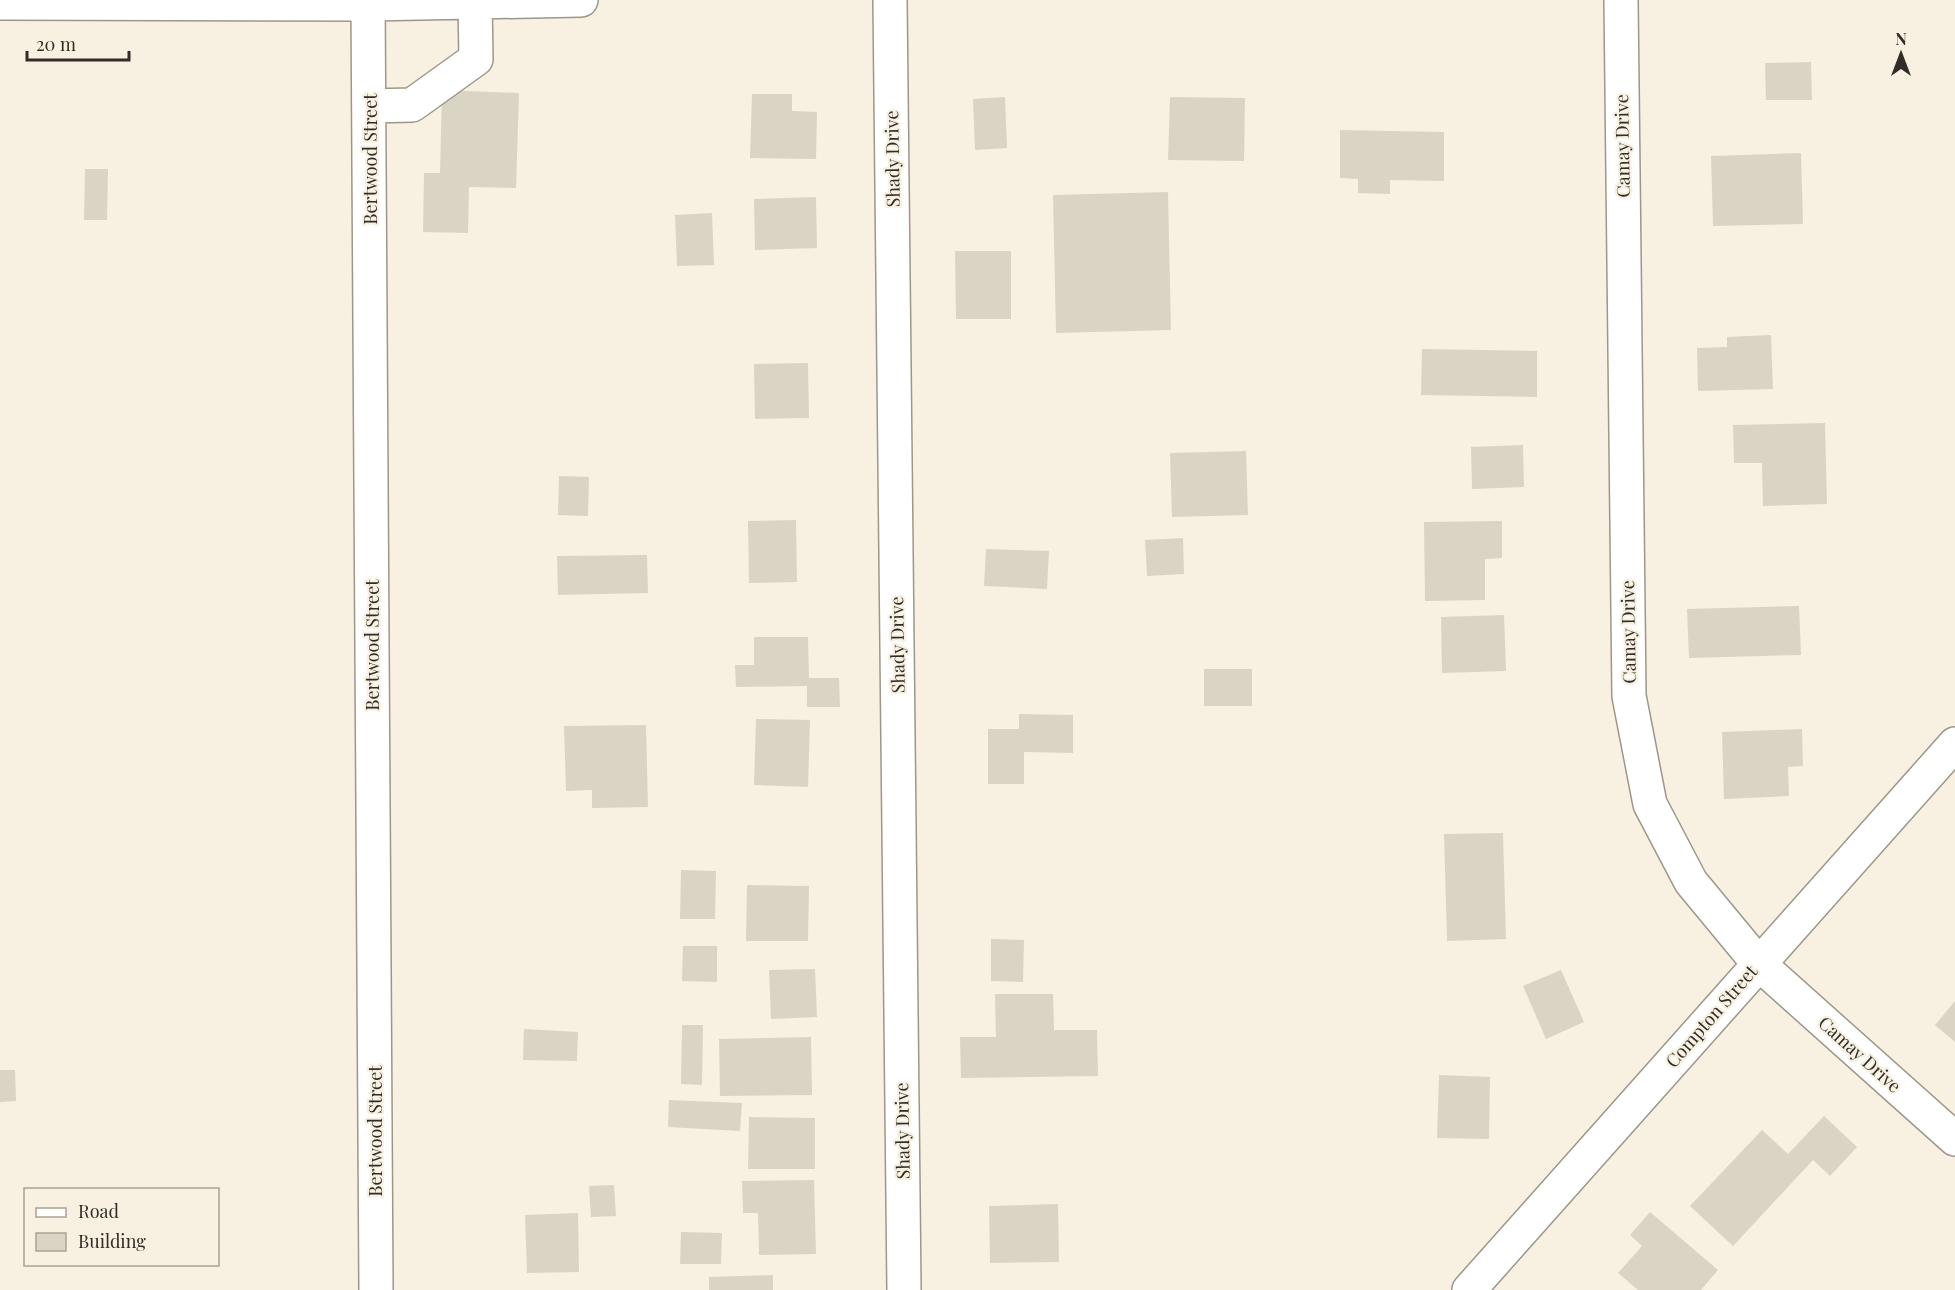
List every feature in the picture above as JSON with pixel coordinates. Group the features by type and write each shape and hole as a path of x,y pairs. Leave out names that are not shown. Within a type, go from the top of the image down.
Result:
{"street":[{"path":"0,3 581,0"},
{"name":"Shady Drive","path":"890,0 904,1290"},
{"name":"Camay Drive","path":"1621,0 1629,696 1650,804 1691,882 1758,963 1955,1139"},
{"name":"Bertwood Street","path":"368,2 376,1290"},
{"path":"369,106 412,105 476,59 475,2"},
{"name":"Compton Street","path":"1469,1290 1955,744"}],"building":[{"path":"1811,62 1812,100 1766,100 1765,63"},
{"path":"442,90 519,93 516,188 469,187 468,233 423,232 424,173 440,173"},
{"path":"752,94 792,94 792,111 817,112 816,159 750,158"},
{"path":"1005,97 1007,148 975,150 973,99"},
{"path":"1170,97 1245,98 1244,161 1168,160"},
{"path":"1340,130 1444,132 1444,181 1390,180 1390,194 1358,193 1358,179 1340,178"},
{"path":"1801,153 1803,224 1713,226 1711,156"},
{"path":"85,169 108,169 107,220 84,220"},
{"path":"1168,192 1171,330 1056,333 1053,195"},
{"path":"816,197 817,248 755,250 754,199"},
{"path":"712,213 714,265 677,266 675,215"},
{"path":"955,251 1011,251 1011,319 956,319"},
{"path":"1771,335 1773,389 1698,391 1697,348 1727,347 1727,337"},
{"path":"1422,349 1537,351 1537,397 1421,395"},
{"path":"808,363 809,418 755,419 754,364"},
{"path":"1825,423 1827,504 1763,506 1762,463 1734,463 1733,425"},
{"path":"1523,445 1524,487 1472,489 1471,447"},
{"path":"1246,451 1248,515 1172,517 1170,453"},
{"path":"559,476 589,477 588,516 558,515"},
{"path":"796,520 797,582 749,583 748,521"},
{"path":"1502,521 1502,558 1485,559 1485,600 1425,601 1424,522"},
{"path":"1183,538 1184,574 1147,576 1145,540"},
{"path":"986,549 1049,551 1047,589 984,586"},
{"path":"647,555 648,593 558,595 557,556"},
{"path":"1799,606 1801,655 1689,658 1687,609"},
{"path":"1504,615 1506,671 1442,673 1441,617"},
{"path":"754,637 808,637 809,678 839,678 840,707 807,707 807,686 736,687 735,665 754,665"},
{"path":"1204,669 1252,669 1252,706 1204,706"},
{"path":"1019,714 1073,715 1073,753 1024,752 1024,784 988,784 988,729 1019,729"},
{"path":"756,719 810,720 808,787 754,785"},
{"path":"646,725 648,807 592,808 592,790 566,791 564,726"},
{"path":"1802,729 1803,766 1788,767 1789,796 1724,799 1722,732"},
{"path":"1503,833 1506,939 1447,941 1444,834"},
{"path":"681,870 716,871 715,919 680,919"},
{"path":"747,885 809,886 808,941 746,941"},
{"path":"991,939 1024,940 1023,982 991,981"},
{"path":"683,946 717,946 717,982 682,981"},
{"path":"815,969 817,1017 771,1019 769,970"},
{"path":"1561,970 1584,1022 1546,1039 1523,986"},
{"path":"995,994 1053,994 1054,1030 1097,1030 1098,1076 961,1078 960,1037 996,1037"},
{"path":"1955,1001 1955,1042 1935,1025"},
{"path":"682,1025 703,1025 702,1085 681,1084"},
{"path":"524,1029 578,1032 577,1061 523,1060"},
{"path":"811,1037 812,1095 720,1096 719,1039"},
{"path":"0,1070 15,1070 16,1101 0,1102"},
{"path":"1439,1075 1490,1077 1489,1139 1437,1138"},
{"path":"669,1100 742,1103 740,1131 668,1127"},
{"path":"1824,1116 1857,1147 1830,1176 1813,1160 1733,1246 1690,1206 1762,1130 1788,1154"},
{"path":"749,1117 815,1118 815,1169 748,1169"},
{"path":"814,1180 816,1254 759,1255 758,1213 743,1213 742,1181"},
{"path":"614,1185 616,1216 591,1217 589,1186"},
{"path":"1058,1204 1059,1262 990,1263 989,1206"},
{"path":"1650,1212 1718,1270 1701,1290 1638,1290 1618,1273 1642,1246 1630,1235"},
{"path":"578,1213 579,1272 527,1273 525,1215"},
{"path":"681,1232 722,1233 721,1264 680,1264"},
{"path":"773,1275 773,1290 709,1290 709,1277"}]}
